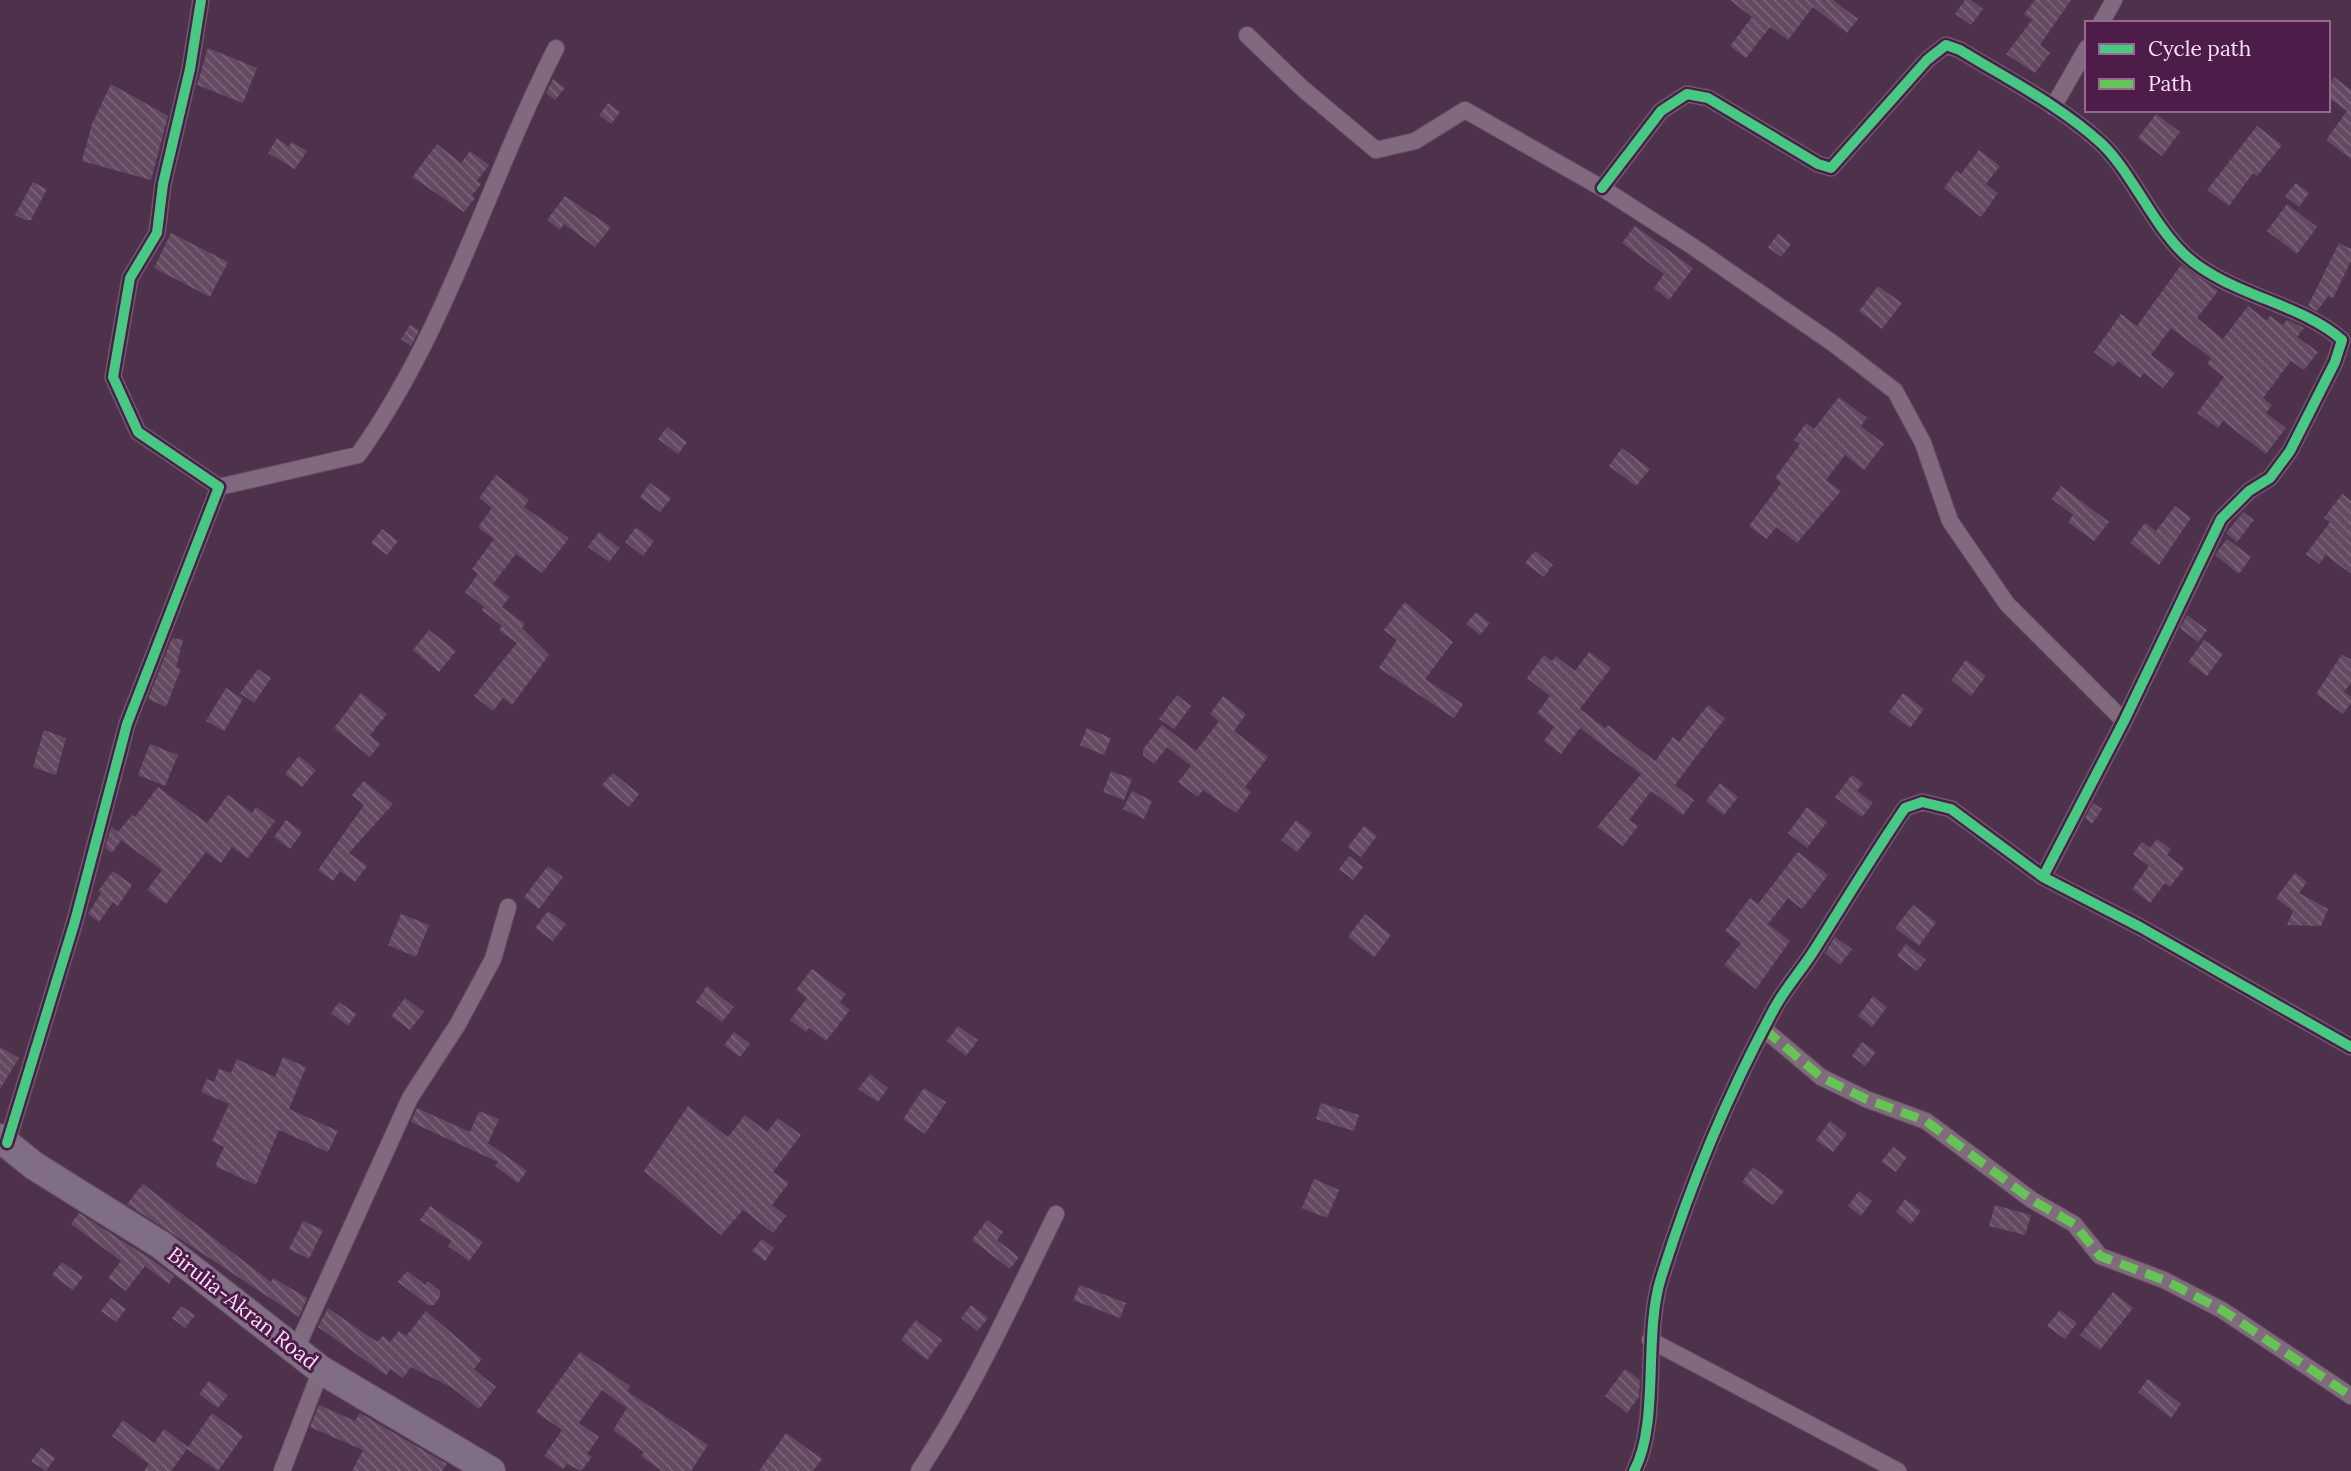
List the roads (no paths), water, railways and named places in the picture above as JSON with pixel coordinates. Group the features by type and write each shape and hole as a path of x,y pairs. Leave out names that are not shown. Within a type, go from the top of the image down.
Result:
{"highway":[{"name":"Birulia-Akran Road","path":"3,1140 33,1165 161,1245 321,1370 491,1471"}],"street":[{"path":"201,0 190,69 163,184 157,233 130,278 113,377 138,432 219,487 358,455 388,414 421,353 458,276 522,114 556,48"},
{"path":"2102,21 2114,0"},
{"path":"1247,35 1302,88 1376,150 1415,141 1465,110 1602,188 1780,306 1895,391 1923,443 1950,521 2007,604 2124,721"},
{"path":"1602,188 1661,111 1687,94 1708,98 1818,164 1831,168 1927,60 1946,45 1961,50 2053,107 2103,145 2185,255 2246,293 2330,328 2342,340 2335,362 2290,451 2270,478 2249,491 2221,519 2124,721 2043,877"},
{"path":"2053,107 2085,51"},
{"path":"3,1140 75,921 127,724 219,487"},
{"path":"1634,1471 1641,1458 1650,1384 1650,1340 1660,1282 1676,1229 1720,1118 1764,1028 1905,808 1922,802 1951,809 2043,877 2140,927 2351,1047"},
{"path":"296,1349 410,1098 457,1024 493,959 508,908"},
{"path":"1764,1028 1821,1077 1866,1099 1926,1121 2032,1200 2074,1224 2100,1256 2164,1280 2222,1310 2351,1395"},
{"path":"919,1471 946,1431 981,1367 1056,1214"},
{"path":"1650,1340 1898,1471"},
{"path":"282,1471 321,1370"}]}
